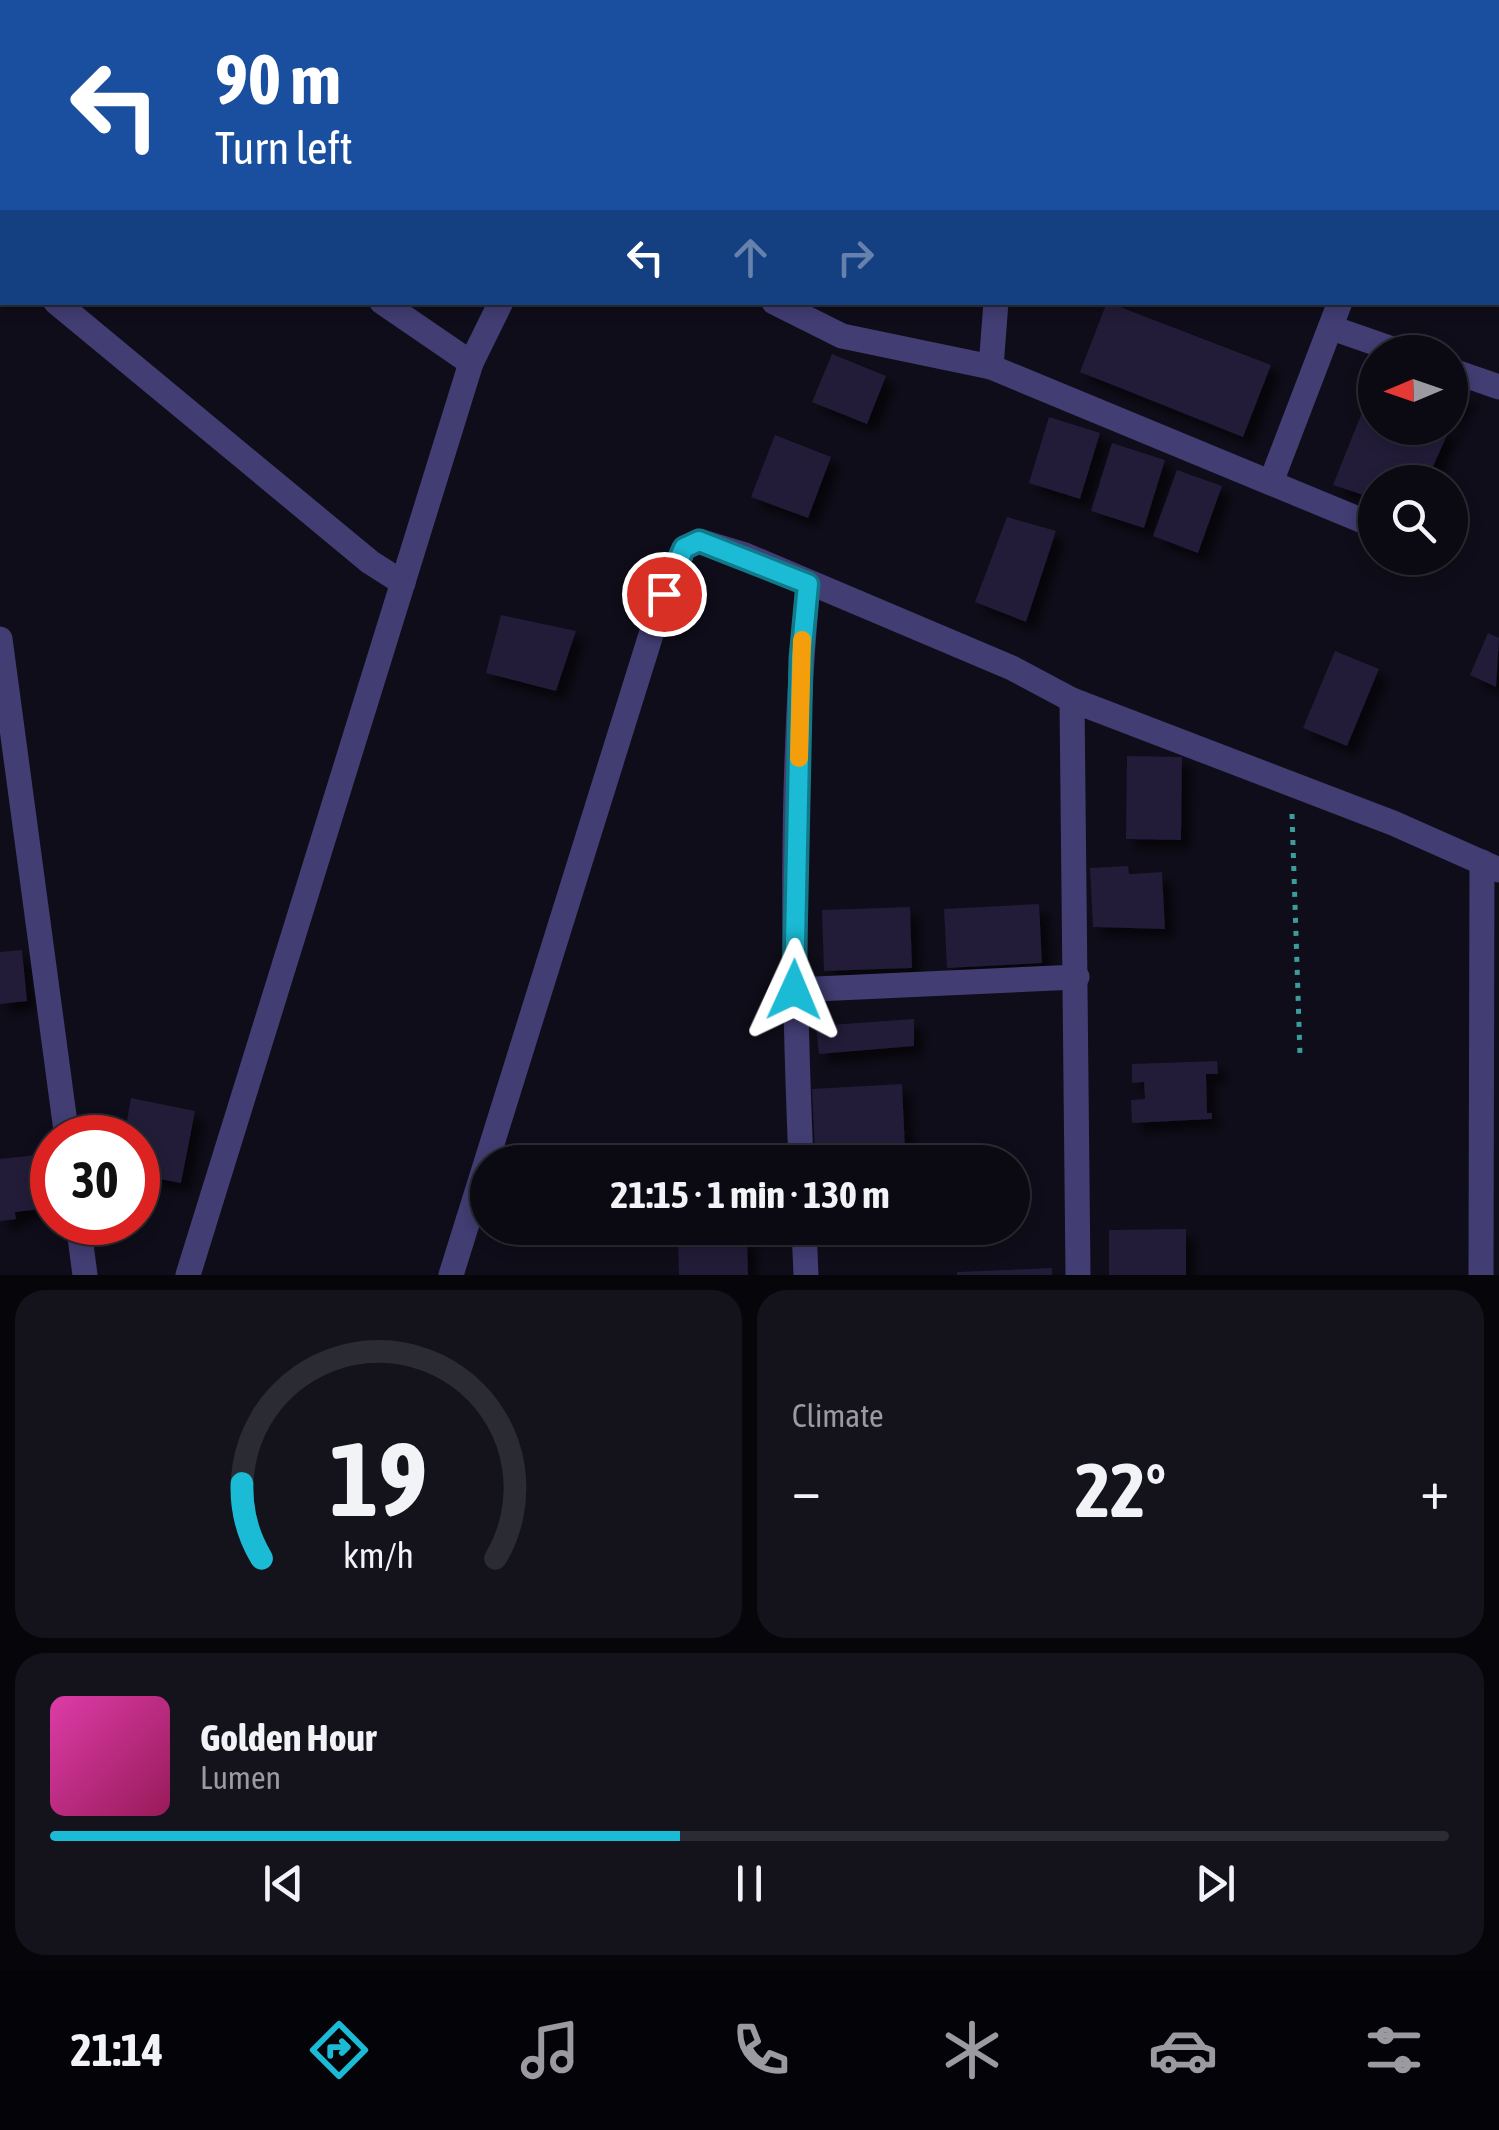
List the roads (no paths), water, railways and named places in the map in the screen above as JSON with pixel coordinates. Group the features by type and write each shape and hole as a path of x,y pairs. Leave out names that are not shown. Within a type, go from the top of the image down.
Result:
{"street":[{"path":"60,305 370,562 403,583"},
{"path":"386,305 471,363"},
{"path":"188,1275 471,363 500,305"},
{"path":"780,305 842,336 991,368 1358,519"},
{"path":"991,368 996,305"},
{"path":"1271,482 1336,310 1375,335"},
{"path":"1468,376 1499,387"},
{"path":"451,1275 582,846 664,594 684,548 699,541 1012,668 1072,700 1490,866 1481,1275"},
{"path":"800,1145 794,990 801,658 808,584"},
{"path":"0,639 64,1115"},
{"path":"1072,700 1078,1275"},
{"path":"794,990 1077,976"},
{"path":"81,1245 86,1275"},
{"path":"805,1245 806,1275"}]}
